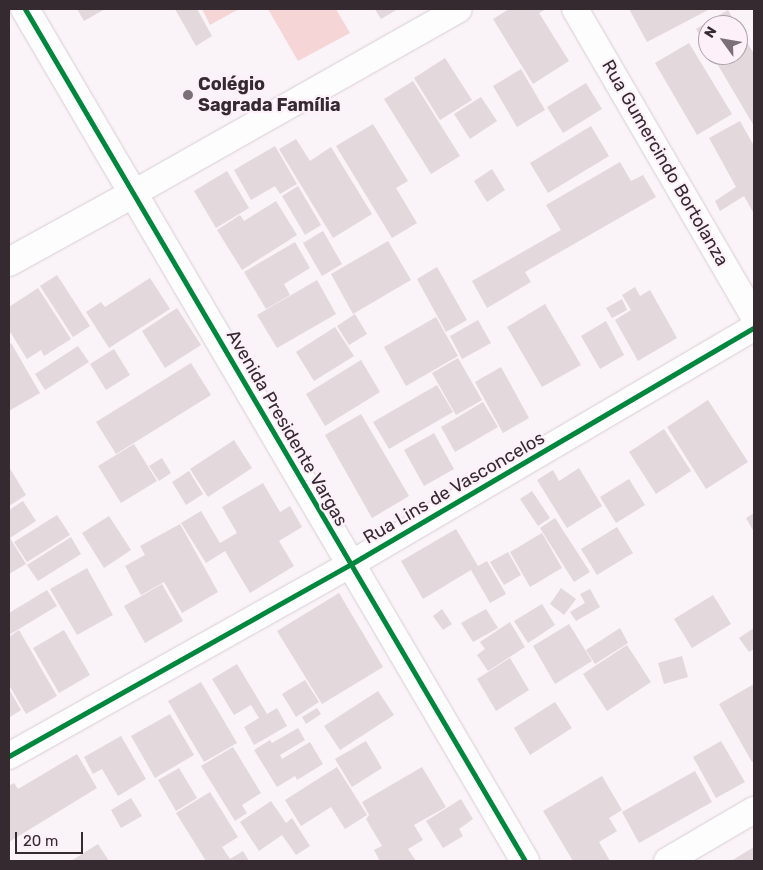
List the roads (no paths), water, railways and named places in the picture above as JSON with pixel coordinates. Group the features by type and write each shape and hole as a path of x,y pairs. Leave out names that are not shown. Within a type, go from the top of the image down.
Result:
{"street":[{"name":"Avenida Presidente Vargas","path":"25,9 525,861"},
{"path":"9,262 459,9"},
{"name":"Rua Gumercindo Bortolanza","path":"575,9 754,317"},
{"name":"Rua Lins de Vasconcelos","path":"9,756 351,564 754,328"},
{"path":"667,861 754,810"}],"place":[{"name":"Colégio Sagrada Família","path":"188,95"}]}
